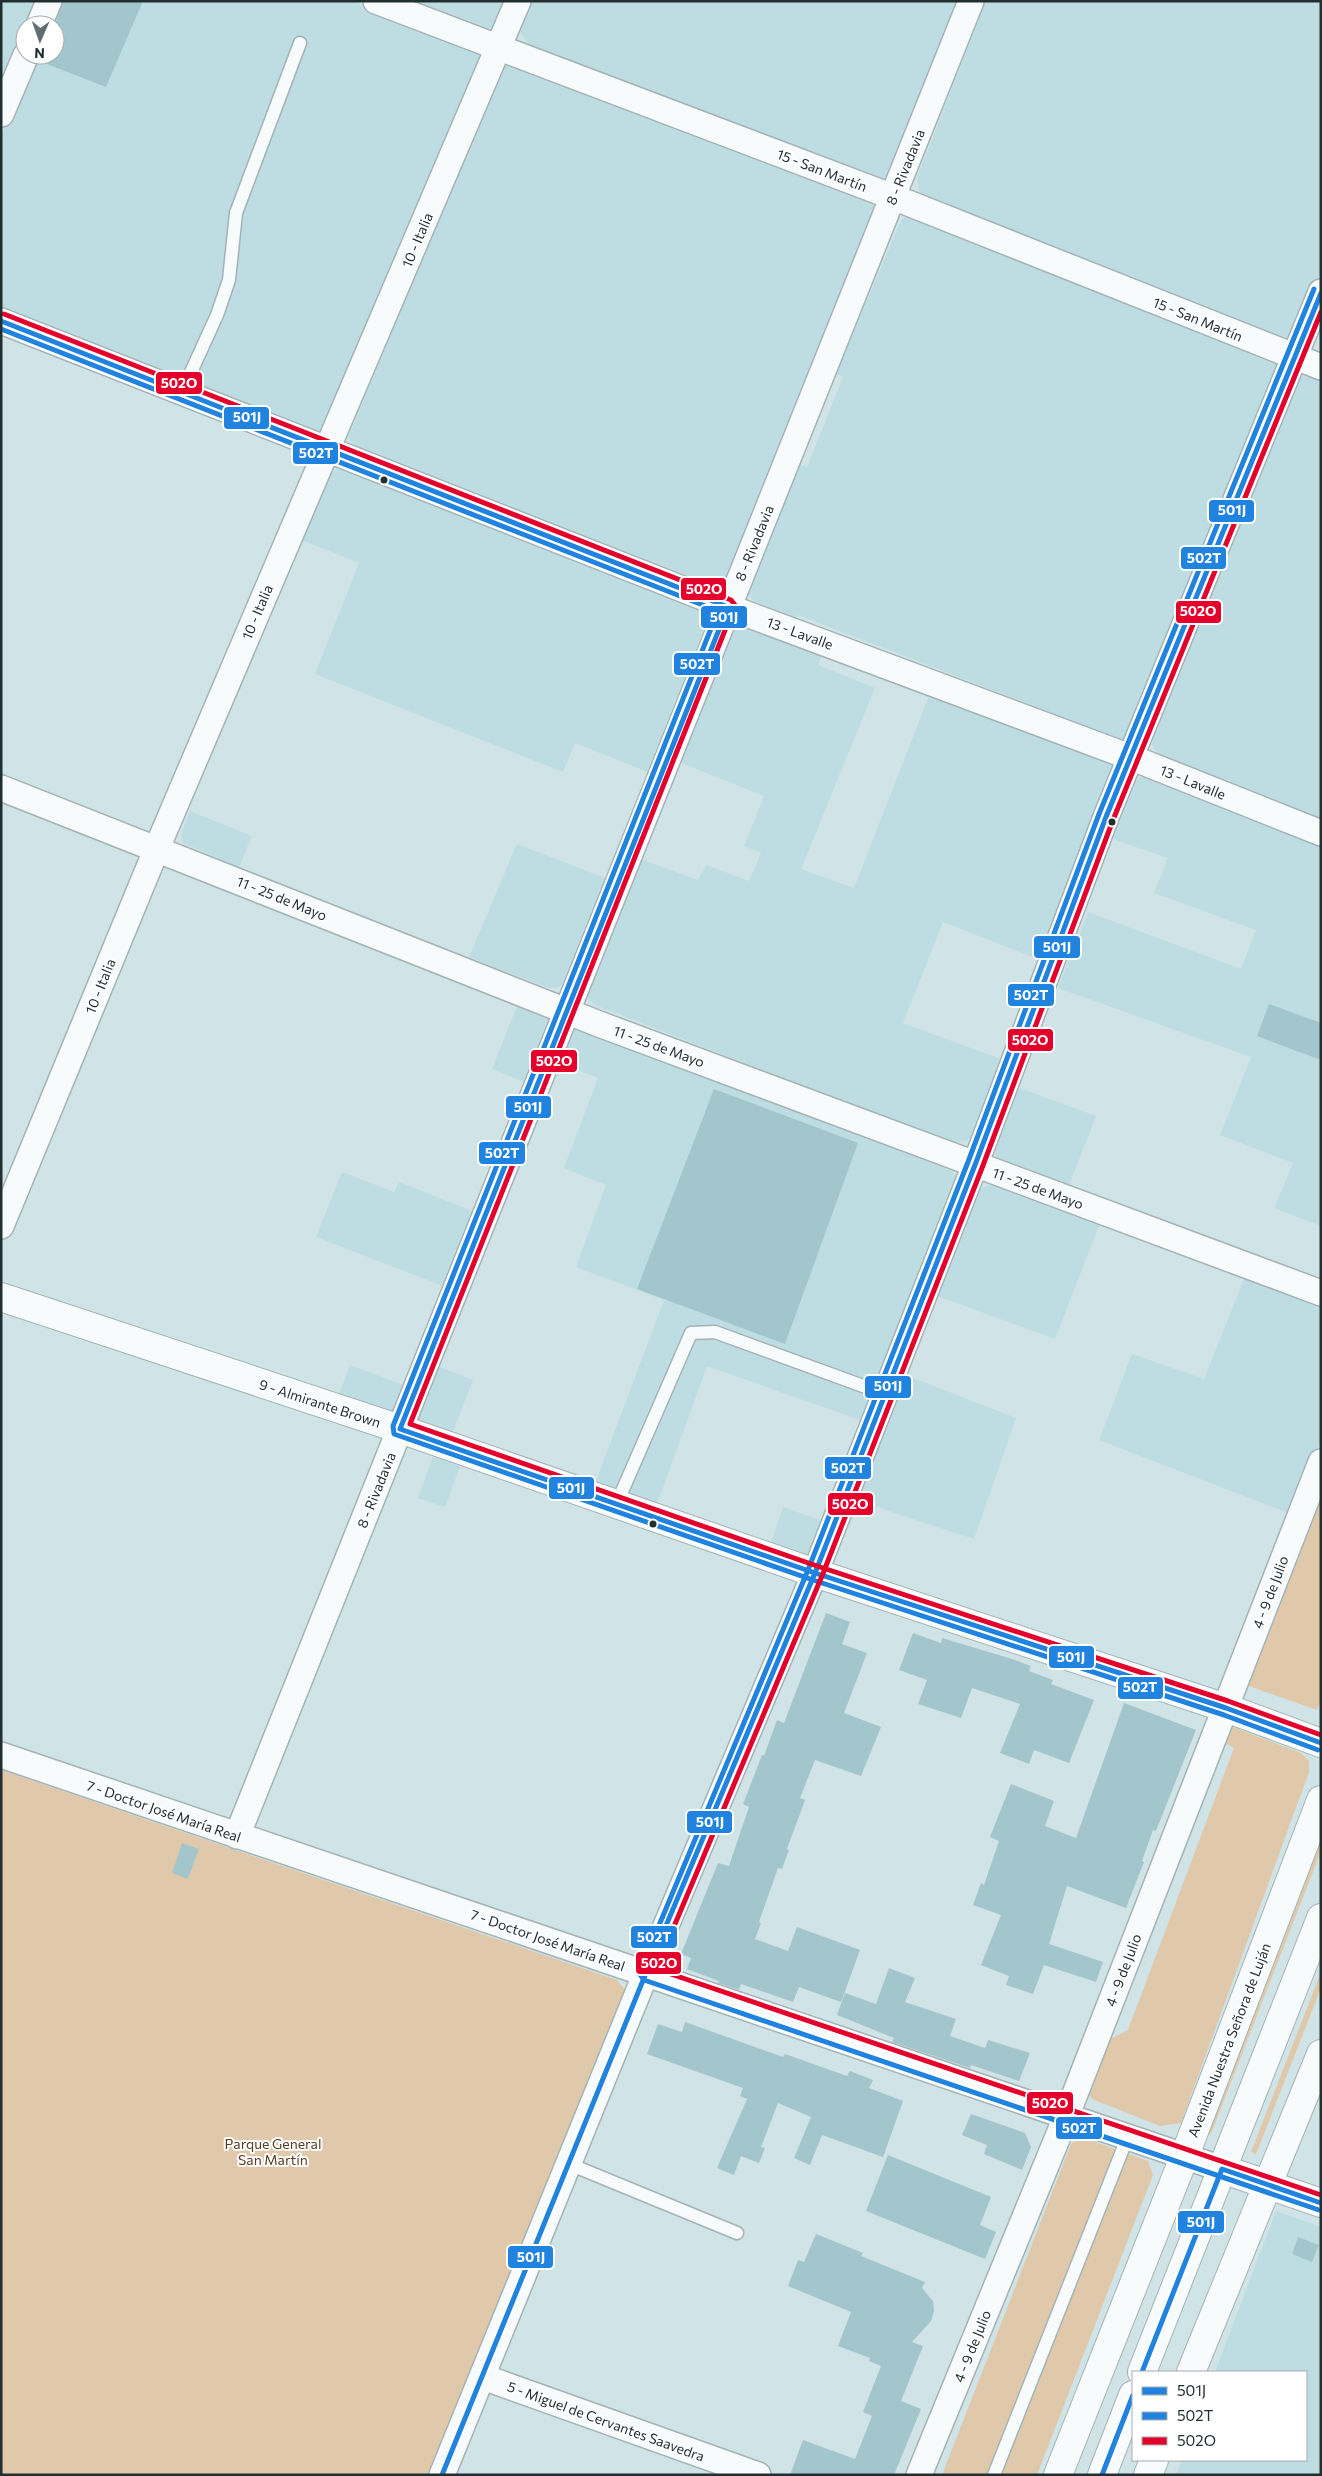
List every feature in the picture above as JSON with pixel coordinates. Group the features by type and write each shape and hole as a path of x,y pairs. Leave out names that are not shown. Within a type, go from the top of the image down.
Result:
{"street":[{"path":"43,15 49,1"},
{"name":"15 - San Martín","path":"376,1 892,197 1321,367"},
{"name":"10 - Italia","path":"1,1226 156,848 500,48 518,1"},
{"name":"8 - Rivadavia","path":"237,1836 970,1"},
{"path":"1,114 22,65"},
{"path":"442,2475 646,1973 815,1572 975,1165 1130,756 1321,292"},
{"name":"13 - Lavalle","path":"1,321 728,607 1130,756 1321,833"},
{"name":"11 - 25 de Mayo","path":"1,788 567,1011 1321,1293"},
{"name":"9 - Almirante Brown","path":"1,1297 400,1429 815,1572 1226,1708 1321,1742"},
{"name":"4 - 9 de Julio","path":"919,2475 1066,2117 1321,1462"},
{"name":"7 - Doctor José María Real","path":"1,1755 1066,2117 1185,2155 1321,2203"},
{"name":"Avenida Nuestra Señora de Luján","path":"1058,2475 1185,2155 1321,1800"},
{"path":"1142,2371 1321,1918"},
{"path":"1191,2371 1321,2054"},
{"name":"5 - Miguel de Cervantes Saavedra","path":"483,2377 758,2475"},
{"path":"1102,2475 1132,2399"},
{"path":"1148,2475 1154,2461"}],"lane":[{"path":"182,392 218,315 229,280 236,213 300,43"},
{"path":"617,1503 691,1333 715,1332 885,1394"},
{"path":"994,2475 1128,2136"},
{"path":"569,2164 737,2233"}],"shaded area":[{"path":"1,1 42,1 36,15 15,15 15,62 1,94"},
{"path":"58,1 352,1 478,49 482,53 483,57 328,425 322,430 315,432 1,312 1,137 32,65 65,65 65,15 52,15"},
{"path":"415,1 509,1 495,25 490,28"},
{"path":"528,1 968,1 889,181 882,180 530,46 521,34 520,26"},
{"path":"986,1 1321,1 1321,270 1297,330 1285,339 1278,339 923,196 919,192 917,178"},
{"path":"507,64 880,205 723,588 716,587 355,447 348,438 502,68"},
{"path":"910,214 1272,359 1277,363 1278,368 1127,739 1116,740 1037,710 1037,707 798,615 796,618 754,601 749,595 749,587 798,464 807,467 843,377 836,374 899,225 904,217"},
{"path":"1306,374 1321,375 1321,819 1160,757 1152,745 1153,737 1299,379"},
{"path":"338,467 345,467 707,609 713,617 653,774 575,743 563,772 315,674 359,563 302,540 328,475"},
{"path":"743,624 823,653 818,665 875,688 801,869 854,888 931,691 1108,761 1114,766 1043,961 943,922 903,1023 1003,1060 974,1134 968,1140 952,1143 595,1005 588,1000 586,993 640,859 698,880 706,865 749,881 761,853 744,846 764,796 679,762 732,630"},
{"path":"1149,776 1321,840 1321,1226 1274,1208 1293,1163 1220,1135 1251,1057 1058,988 1088,912 1241,969 1256,930 1154,893 1168,858 1113,839 1133,784 1139,778"},
{"path":"190,811 252,836 239,867 183,843 181,834"},
{"path":"517,844 610,880 569,979 557,988 549,988 469,957"},
{"path":"519,1001 549,1016 551,1022 527,1083 492,1069"},
{"path":"576,1026 589,1027 952,1171 957,1176 960,1182 863,1421 707,1366 656,1507 594,1486 664,1300 576,1267 606,1185 564,1168 598,1078 557,1062 569,1032"},
{"path":"1019,1088 1096,1116 1068,1188 1001,1164 996,1158 995,1151"},
{"path":"342,1172 394,1192 399,1182 472,1211 443,1286 316,1237"},
{"path":"995,1184 1100,1223 1055,1339 935,1295 975,1194 983,1187"},
{"path":"1244,1279 1321,1307 1321,1439 1291,1514 1099,1440 1132,1354 1204,1379"},
{"path":"350,1365 403,1385 392,1412 388,1416 337,1400"},
{"path":"435,1365 473,1380 451,1437 416,1420"},
{"path":"908,1376 1016,1418 974,1539 856,1500"},
{"path":"434,1454 461,1464 445,1507 418,1498"},
{"path":"783,1507 823,1521 809,1553 801,1556 769,1548"},
{"path":"1276,2211 1321,2227 1321,2475 1176,2475 1182,2461 1307,2461 1307,2371 1215,2371"}],"green space":[{"path":"1321,1490 1321,1700 1317,1710 1246,1685"},
{"path":"1233,1727 1301,1753 1309,1761 1309,1772 1181,2123 1160,2126 1092,2099 1086,2089 1103,2043 1128,2030 1234,1748 1220,1740 1225,1730"},
{"name":"Parque General San Martín","path":"1,1770 617,1980 626,1991 435,2475 1,2475"},
{"path":"1321,1835 1321,1851 1211,2134 1205,2132"},
{"path":"1321,1972 1321,1988 1256,2154 1251,2152"},
{"path":"1082,2137 1148,2161 1153,2175 1037,2475 942,2475 1071,2144"}],"building":[{"path":"63,1 143,1 106,87 49,65 65,65 65,15 58,15"},
{"path":"1269,1004 1321,1023 1321,1060 1257,1036"},
{"path":"714,1089 858,1143 785,1344 637,1289"},
{"path":"826,1613 850,1622 842,1644 867,1653 844,1713 881,1727 861,1776 815,1760 800,1798 805,1800 787,1849 789,1850 782,1869 778,1868 759,1922 761,1923 755,1939 788,1951 797,1927 860,1950 841,2002 799,1987 793,2002 741,1984 739,1990 718,1983 719,1981 687,1969 691,1958 681,1954 718,1863 729,1866 749,1807 743,1804 777,1720 784,1723"},
{"path":"913,1633 941,1643 942,1638 1031,1666 1029,1671 1053,1680 1051,1684 1094,1700 1069,1763 1034,1750 1029,1764 1000,1753 1020,1704 972,1688 961,1718 918,1704 927,1680 899,1670"},
{"path":"1124,1703 1196,1730 1156,1831 1153,1830 1142,1861 1144,1862 1126,1908 1067,1886 1049,1944 1103,1962 1096,1982 1044,1965 1033,1994 1006,1985 1009,1976 981,1965 1001,1915 973,1905 981,1883 984,1885 999,1841 990,1837 1011,1784 1054,1801 1045,1826 1076,1838"},
{"path":"182,1843 199,1849 188,1879 172,1873"},
{"path":"889,1968 915,1978 905,2002 956,2019 950,2036 985,2048 988,2040 1030,2053 1019,2081 971,2065 970,2068 892,2042 894,2038 837,2015 845,1993 876,2004"},
{"path":"685,2022 783,2057 785,2054 847,2076 850,2071 873,2080 869,2088 903,2101 883,2157 822,2135 810,2165 794,2158 811,2117 778,2103 761,2147 765,2148 759,2163 741,2156 734,2175 717,2168 747,2099 740,2096 743,2088 647,2054 658,2024 682,2032"},
{"path":"971,2114 1025,2133 1031,2147 1022,2170 984,2154 987,2145 962,2135"},
{"path":"888,2155 991,2197 980,2225 996,2232 985,2259 866,2211"},
{"path":"816,2234 863,2253 861,2256 925,2282 922,2288 933,2301 934,2311 931,2321 912,2342 923,2346 901,2401 921,2409 894,2475 790,2475 803,2440 855,2459 872,2416 863,2412 881,2366 869,2361 870,2358 838,2346 851,2312 788,2286 798,2260 804,2262"},
{"path":"1298,2237 1319,2245 1312,2262 1292,2254"}],"transit line":[{"name":"502T","path":"1314,289 1099,814 968,1162 808,1570 639,1973 644,1980 1319,2210"},
{"name":"501J","path":"442,2475 646,1973 815,1573 975,1165 1106,817 1321,293"},
{"name":"502O","path":"1321,312 1113,820 982,1168 822,1576 656,1969 1321,2195"},
{"name":"502O","path":"4,314 731,600 735,605 410,1424 817,1566 1228,1701 1321,1735"},
{"name":"501J","path":"1,321 728,607 400,1429 815,1573 1226,1708 1321,1743"},
{"name":"502T","path":"1,329 718,611 393,1426 394,1434 813,1580 1224,1715 1318,1750"},
{"name":"501J","path":"1142,2371 1222,2169 1321,2203"},
{"name":"501J","path":"1102,2475 1132,2398"}]}
